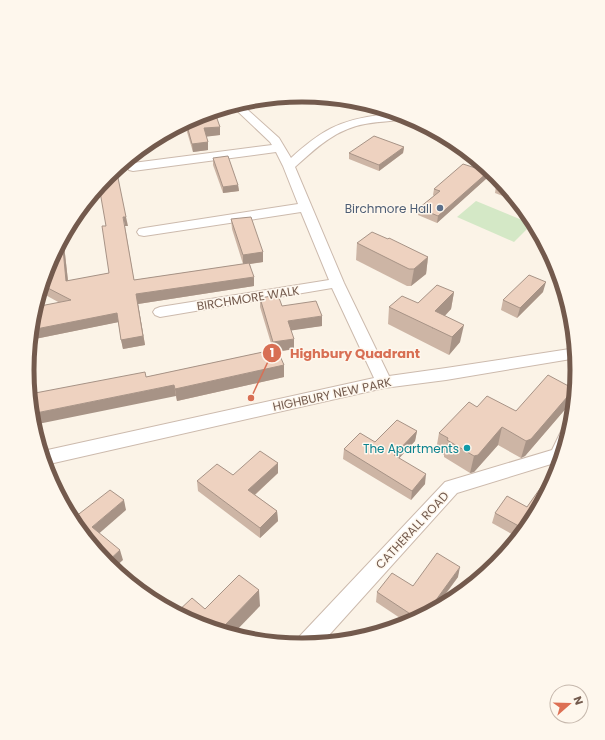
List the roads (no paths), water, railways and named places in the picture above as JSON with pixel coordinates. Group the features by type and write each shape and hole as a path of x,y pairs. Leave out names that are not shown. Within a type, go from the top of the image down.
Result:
{"street":[{"path":"241,109 275,140 289,166 337,283 384,382"},
{"path":"289,166 312,146 340,128 392,117"},
{"path":"133,168 279,148"},
{"path":"144,232 306,207"},
{"name":"BIRCHMORE WALK","path":"160,312 337,283"},
{"name":"HIGHBURY NEW PARK","path":"48,457 384,382 446,374 570,354"},
{"name":"CATHERALL ROAD","path":"312,638 451,488 557,456"}],"place":[{"name":"Birchmore Hall","path":"440,208"},
{"name":"Highbury Quadrant","path":"251,398"},
{"name":"The Apartments","path":"467,448"}]}
